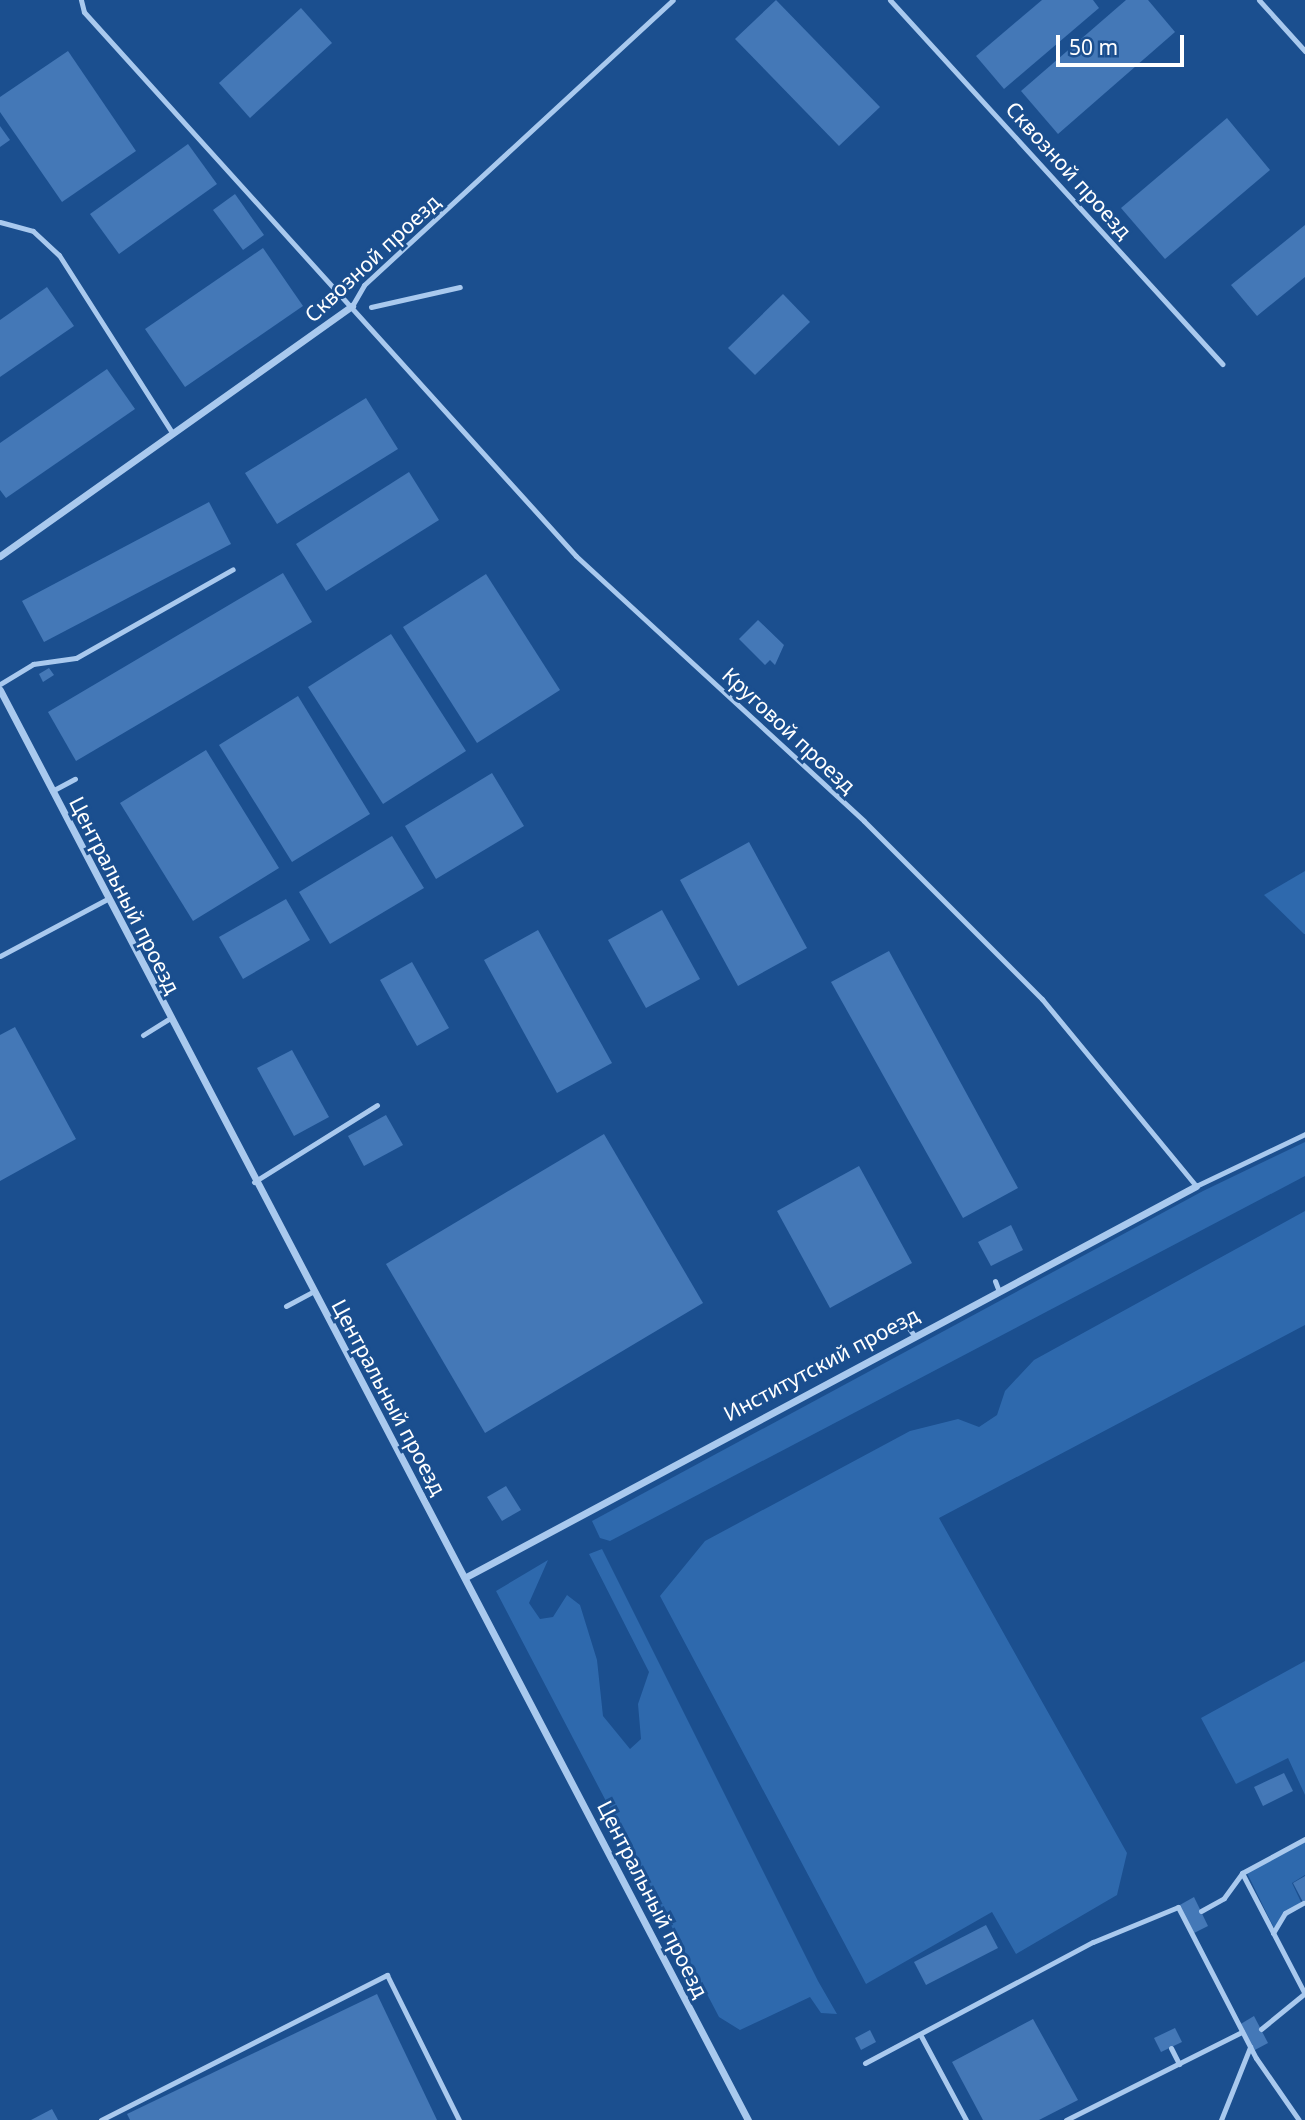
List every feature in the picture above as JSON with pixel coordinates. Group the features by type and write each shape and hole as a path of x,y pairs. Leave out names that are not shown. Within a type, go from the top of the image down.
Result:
{"street":[{"name":"Сквозной проезд","path":"0,556 352,306"},
{"name":"Центральный проезд","path":"0,690 254,1182 466,1577 748,2120"},
{"name":"Институтский проезд","path":"466,1577 911,1330 999,1289 1196,1186"}],"lane":[{"name":"Круговой проезд","path":"81,0 84,12 576,556 864,821 1042,999 1196,1186"},
{"name":"Сквозной проезд","path":"352,306 365,285 673,0"},
{"name":"Сквозной проезд","path":"890,0 1222,364"},
{"path":"1259,0 1305,51"},
{"path":"0,222 33,231 59,255 173,434"},
{"path":"371,307 460,287"},
{"path":"0,684 33,664 76,658 233,569"},
{"path":"52,791 75,779"},
{"path":"0,956 107,899"},
{"path":"143,1035 169,1019"},
{"path":"254,1182 377,1105"},
{"path":"1196,1186 1305,1134"},
{"path":"995,1281 999,1289"},
{"path":"286,1306 312,1292"},
{"path":"1201,1911 1224,1898 1242,1873 1305,1839"},
{"path":"1242,1873 1305,1993 1261,2029"},
{"path":"1273,1933 1285,1913 1303,1903"},
{"path":"865,2063 921,2036 1093,1942 1178,1907 1250,2047 1298,2120"},
{"path":"101,2120 387,1975 459,2120"},
{"path":"1066,2120 1242,2032"},
{"path":"921,2036 966,2120"},
{"path":"1221,2120 1250,2047"},
{"path":"1171,2048 1179,2064"}],"shaded area":[{"path":"1305,871 1305,934 1304,934 1264,895"},
{"path":"1305,1142 1305,1176 610,1541 600,1538 592,1521 1203,1191"},
{"path":"1305,1211 1305,1325 939,1518 1127,1853 1117,1895 1016,1954 992,1912 866,1984 660,1596 705,1541 910,1431 958,1419 979,1427 997,1415 1005,1391 1034,1360"},
{"path":"602,1549 837,2014 821,2013 810,1997 740,2030 719,2017 496,1591 548,1560 529,1603 540,1619 553,1617 567,1595 580,1605 597,1660 603,1716 630,1749 641,1739 638,1704 649,1672 589,1554"},
{"path":"1305,1661 1305,1795 1288,1758 1236,1784 1201,1718"},
{"path":"1305,1840 1305,1875 1292,1883 1301,1902 1274,1928 1247,1873"}],"building":[{"path":"776,0 880,107 839,146 735,39"},
{"path":"1042,0 1093,0 1099,8 1004,89 976,56"},
{"path":"1126,0 1148,0 1175,32 1058,134 1021,91"},
{"path":"301,8 332,43 250,118 219,83"},
{"path":"68,51 136,151 62,202 0,112 0,97"},
{"path":"1227,118 1270,170 1165,259 1121,208"},
{"path":"0,126 10,140 0,147"},
{"path":"188,144 217,184 119,254 90,214"},
{"path":"235,194 264,235 243,250 213,210"},
{"path":"1305,225 1305,277 1257,316 1231,285"},
{"path":"263,248 303,306 185,387 145,329"},
{"path":"47,287 74,326 0,377 0,320"},
{"path":"783,294 810,322 755,375 728,348"},
{"path":"107,369 135,409 6,498 0,490 0,443"},
{"path":"366,398 398,449 277,524 245,473"},
{"path":"409,472 439,520 326,591 296,544"},
{"path":"209,502 231,544 44,642 22,601"},
{"path":"283,573 312,622 76,761 48,712"},
{"path":"486,574 560,690 477,743 403,627"},
{"path":"758,620 784,645 775,665 770,660 765,665 739,639"},
{"path":"391,634 466,751 383,804 308,687"},
{"path":"49,668 54,675 43,682 39,674"},
{"path":"298,696 370,814 292,862 219,745"},
{"path":"206,750 279,868 193,921 120,803"},
{"path":"492,773 524,826 436,879 405,826"},
{"path":"392,836 424,888 330,944 299,892"},
{"path":"749,842 807,948 738,986 680,880"},
{"path":"286,899 310,940 243,979 219,937"},
{"path":"662,910 700,979 646,1008 608,940"},
{"path":"538,930 612,1063 557,1093 484,960"},
{"path":"889,951 1018,1188 963,1218 831,982"},
{"path":"412,962 449,1028 417,1046 380,980"},
{"path":"15,1027 76,1139 0,1181 0,1035"},
{"path":"292,1050 329,1117 294,1136 257,1068"},
{"path":"386,1115 403,1145 364,1166 348,1136"},
{"path":"604,1134 703,1303 485,1433 386,1264"},
{"path":"859,1166 912,1263 830,1308 777,1211"},
{"path":"1011,1225 1023,1250 991,1266 978,1242"},
{"path":"506,1486 521,1510 502,1521 487,1497"},
{"path":"1284,1773 1293,1791 1263,1806 1254,1787"},
{"path":"1305,1876 1305,1906 1293,1883"},
{"path":"1194,1897 1208,1926 1192,1934 1178,1906"},
{"path":"986,1925 998,1948 926,1985 914,1962"},
{"path":"377,1994 437,2120 130,2120 127,2114"},
{"path":"1254,2016 1268,2043 1253,2051 1239,2025"},
{"path":"1033,2019 1078,2100 1039,2120 983,2120 952,2062"},
{"path":"1175,2028 1182,2042 1161,2052 1154,2038"},
{"path":"870,2030 876,2042 861,2050 855,2038"},
{"path":"52,2109 58,2120 31,2120"}]}
